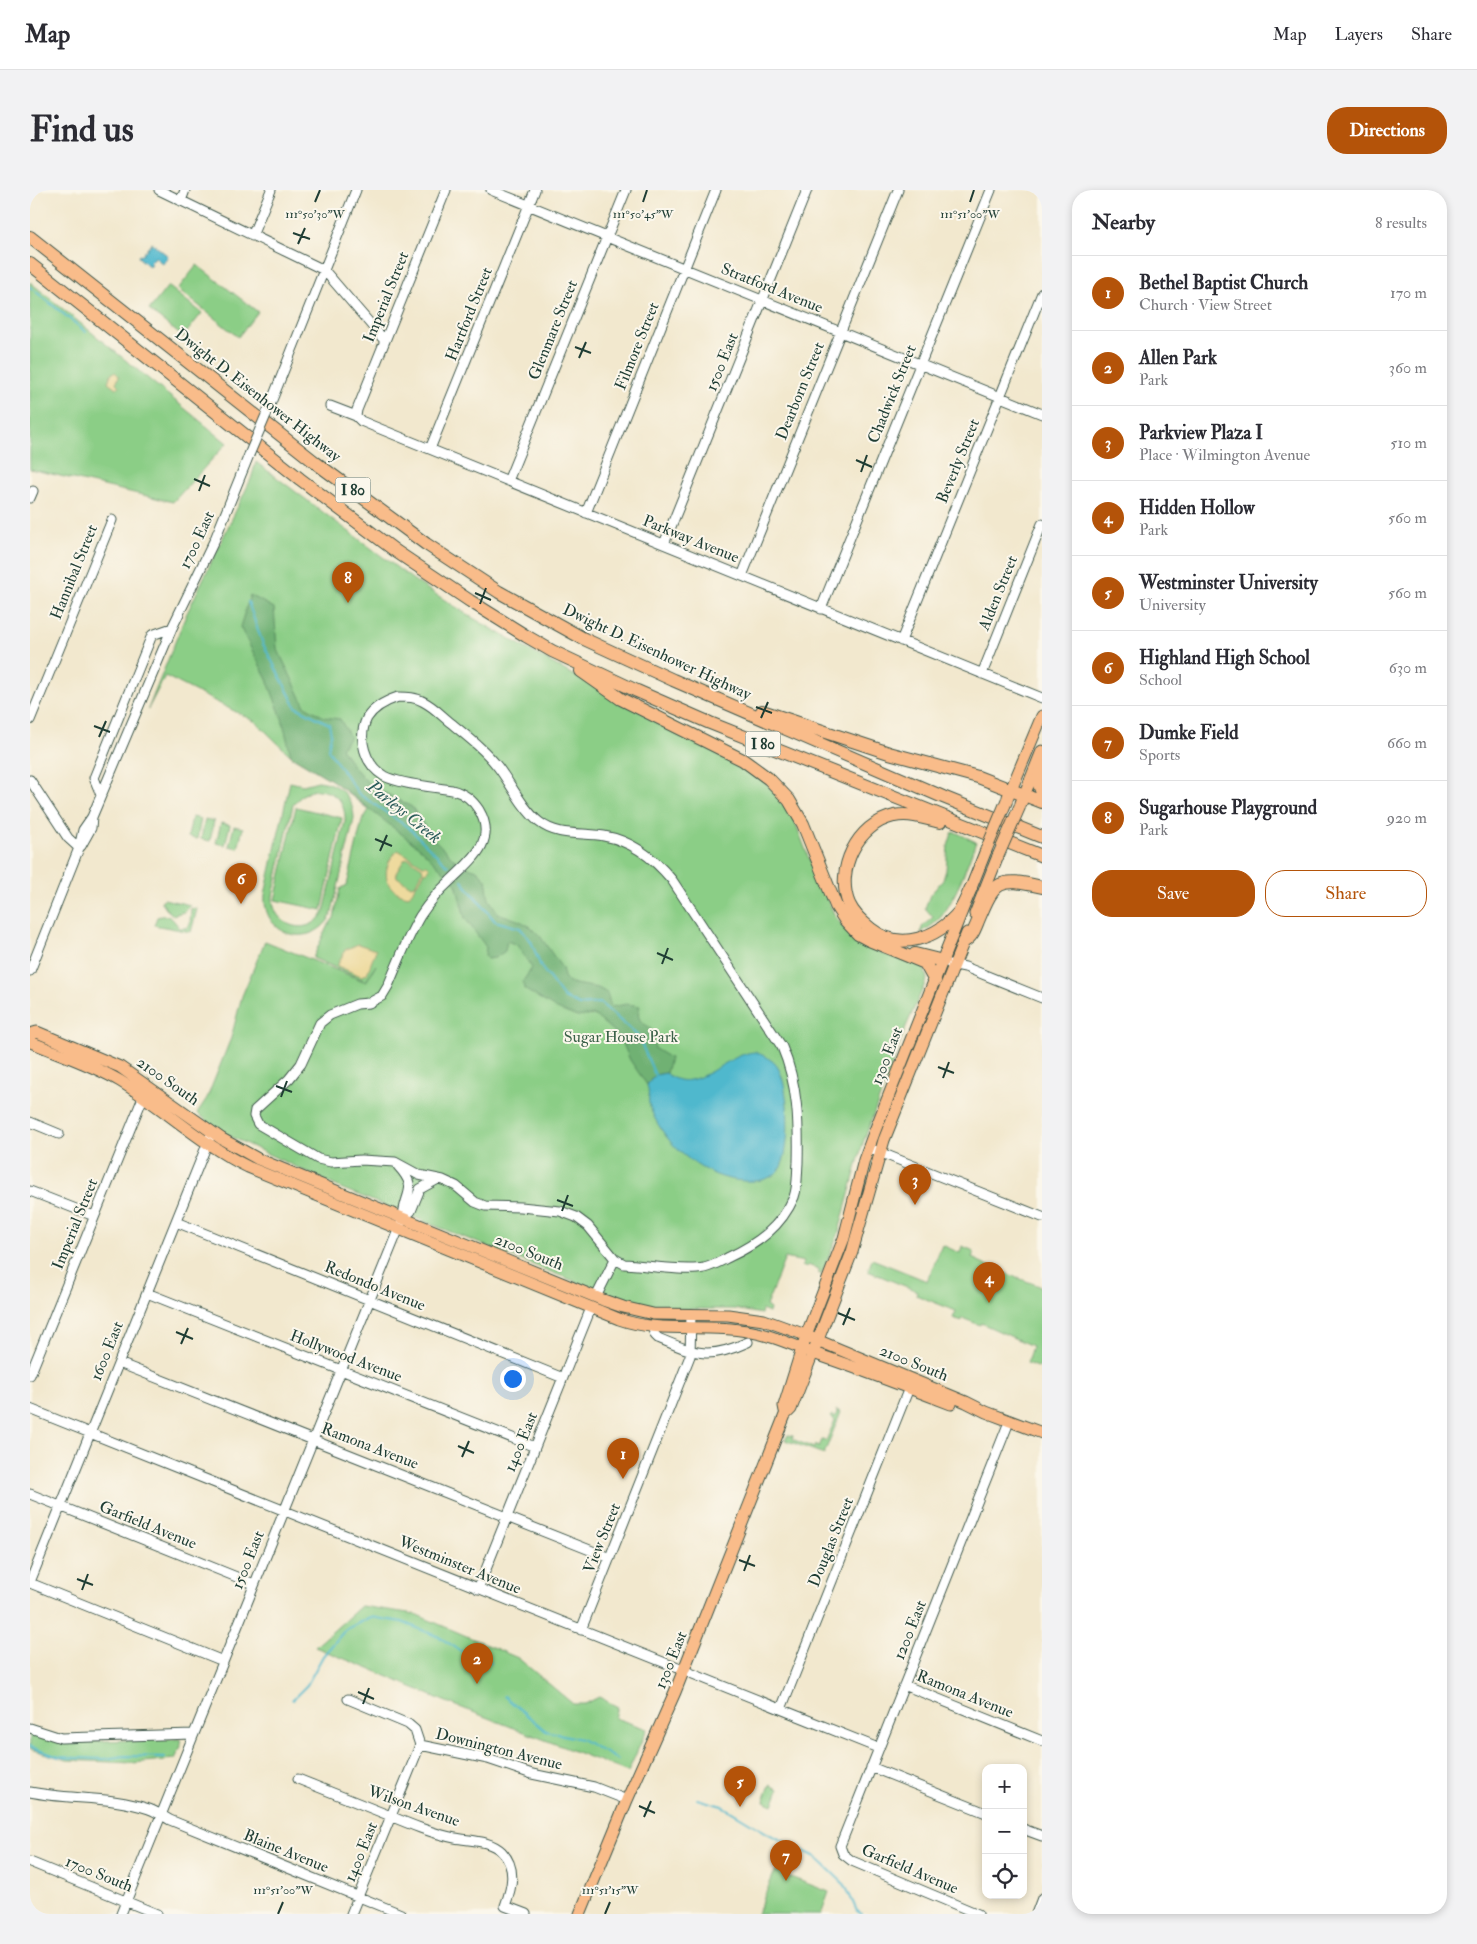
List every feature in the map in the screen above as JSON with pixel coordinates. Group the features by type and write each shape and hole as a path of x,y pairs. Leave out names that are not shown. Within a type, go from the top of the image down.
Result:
{"highway":[{"name":"Dwight D. Eisenhower Highway","path":"30,237 316,463 426,544 498,592 584,639 707,695 934,793 1042,837"},
{"name":"I 80","path":"30,264 300,479 390,546 470,601 552,651 710,722 1042,856"},
{"path":"552,651 622,699 743,760 769,779 789,800 803,824 836,906 845,920 858,934 881,946 925,964 935,981"},
{"path":"707,695 757,709 889,753 978,778 1022,800 1042,802"},
{"path":"1042,758 1038,782 1042,793"},
{"path":"971,888 960,911 934,933 918,939 898,942 878,935 857,918 849,904 845,883 847,864 853,846 876,824 894,816 912,816 976,830"},
{"path":"963,942 972,937 989,896 1000,884 1012,881 1042,886"},
{"path":"881,946 948,963"}],"main road":[{"name":"1300 East","path":"874,1150 948,963 971,888 1042,716"},
{"name":"1300 East","path":"580,1914 684,1670 785,1415 784,1406 811,1338 852,1252 874,1150 935,981 963,942 1042,751"},
{"name":"2100 South","path":"30,1034 37,1032 101,1057 148,1085 212,1132 258,1159 400,1223"},
{"name":"2100 South","path":"30,1040 33,1043 111,1076 143,1096 208,1144 248,1167 400,1223 594,1302 629,1322 652,1327 747,1331 766,1335 1007,1427 1042,1438"},
{"name":"2100 South","path":"594,1302 644,1312 753,1317 778,1324 966,1402 1042,1438"},
{"path":"909,1388 915,1386 955,1402 966,1402"}],"street":[{"path":"158,190 324,270 384,341"},
{"path":"181,201 185,190"},
{"path":"252,236 270,190"},
{"name":"1700 East","path":"31,967 79,848 83,830 92,817 172,628 215,539 356,190"},
{"name":"Imperial Street","path":"356,416 384,341 446,190"},
{"name":"Stratford Avenue","path":"491,190 1042,414"},
{"name":"Hartford Street","path":"430,449 535,190"},
{"name":"Glenmare Street","path":"508,481 626,190"},
{"name":"Filmore Street","path":"586,513 716,190"},
{"name":"1500 East","path":"664,544 807,190"},
{"name":"Dearborn Street","path":"742,576 898,190"},
{"name":"Chadwick Street","path":"821,608 991,190"},
{"name":"Beverly Street","path":"901,641 1042,293"},
{"name":"Parkway Avenue","path":"330,406 356,416 361,421 1042,698"},
{"name":"Hannibal Street","path":"30,720 112,520"},
{"name":"Alden Street","path":"982,674 1042,524"},
{"path":"101,795 94,778 152,635 172,628"},
{"path":"398,697 414,698 430,706 478,746 496,764 536,820 546,828 575,835 603,836 618,839 653,858 672,880 782,1047 789,1063 797,1109 798,1142 797,1187 789,1207 764,1238 749,1248 705,1268 695,1269 624,1264 615,1260 588,1226 576,1217 560,1211 485,1206 475,1202 456,1186 438,1179 419,1176 395,1162 361,1160 330,1162 318,1159 258,1124 254,1116 255,1110 289,1079 301,1064 320,1023 325,1018 357,1004 369,1003 382,996 421,916 449,882 480,850 484,837 483,822 481,814 469,798 461,792 386,777 370,763 366,756 363,731 367,718 386,701 398,697"},
{"path":"30,780 68,838 79,848"},
{"path":"948,963 1042,998"},
{"name":"Imperial Street","path":"30,1375 148,1085"},
{"path":"30,1122 59,1134"},
{"name":"1600 East","path":"30,1583 212,1132"},
{"path":"874,1150 1042,1217"},
{"name":"1500 East","path":"121,1914 400,1223 411,1186 395,1162"},
{"name":"1500 East","path":"400,1223 411,1211 420,1189 438,1179"},
{"path":"30,1191 94,1216"},
{"name":"Redondo Avenue","path":"176,1222 563,1378"},
{"name":"1400 East","path":"478,1588 594,1302 615,1260"},
{"name":"Hollywood Avenue","path":"147,1294 535,1447"},
{"name":"View Street","path":"581,1630 691,1351 692,1315"},
{"name":"2100 South","path":"652,1327 658,1338 704,1354 717,1354 748,1342"},
{"name":"Ramona Avenue","path":"119,1363 610,1558"},
{"name":"Douglas Street","path":"781,1709 909,1388"},
{"name":"Westminster Avenue","path":"30,1409 878,1748"},
{"name":"1200 East","path":"840,1843 1007,1427"},
{"name":"Garfield Avenue","path":"30,1494 254,1584"},
{"path":"30,1583 223,1661"},
{"name":"Ramona Avenue","path":"904,1685 1042,1741"},
{"name":"Downington Avenue","path":"348,1699 408,1724 415,1730 420,1745 488,1759 532,1774 589,1786 627,1800"},
{"path":"30,1728 61,1738 193,1734"},
{"name":"1400 East","path":"351,1914 420,1745"},
{"path":"871,1767 982,1812"},
{"name":"Wilson Avenue","path":"298,1779 436,1833 489,1844 500,1850 508,1861 512,1872 511,1889 504,1910 526,1914"},
{"name":"Blaine Avenue","path":"30,1792 60,1797 113,1801 150,1809 170,1820 401,1914"},
{"path":"1027,1830 1042,1836"},
{"name":"Garfield Avenue","path":"840,1843 843,1854 852,1861 978,1914"},
{"name":"1700 South","path":"30,1862 157,1914"},
{"path":"1036,1914 1042,1898"}],"green space":[{"path":"197,265 258,312 238,337 178,289"},
{"path":"30,282 227,443 173,502 30,469"},
{"path":"168,286 202,313 183,337 149,310"},
{"name":"Sugar House Park","path":"256,462 415,581 473,618 573,675 648,708 757,772 792,814 808,856 835,916 850,936 883,954 913,961 924,968 927,979 905,1029 863,1143 838,1235 821,1275 818,1273 818,1269 808,1265 807,1268 802,1266 804,1262 785,1258 766,1306 770,1309 769,1313 762,1310 761,1314 735,1309 659,1309 629,1303 343,1189 223,1133 197,1113 207,1098 231,1038 242,996 265,941 366,982 376,965 366,981 313,958 327,927 334,918 340,889 347,885 362,821 369,810 333,781 291,756 256,722 165,676 148,709 186,615 251,479"},
{"path":"250,595 274,608 277,648 305,706 324,717 340,719 350,737 341,748 353,766 370,785 412,807 431,836 459,864 477,870 486,879 489,899 498,913 531,927 540,936 562,968 564,977 569,983 598,988 607,993 611,1007 627,1004 640,1006 638,1014 640,1020 651,1028 655,1049 670,1058 666,1073 655,1075 647,1085 630,1060 620,1037 594,1015 577,1017 557,1009 524,989 523,981 532,968 517,945 507,941 505,951 495,958 487,959 485,956 486,947 465,918 456,884 421,849 333,781 291,756 282,718 266,677 240,627"},
{"path":"318,781 326,782 339,788 351,804 354,819 331,916 322,927 311,933 300,935 289,934 271,920 266,908 265,894 290,782 303,785","holes":["314,790 321,790 332,794 341,803 345,814 345,821 324,912 317,920 309,925 300,927 284,921 278,915 274,906 273,896 293,805 302,795"]},
{"path":"296,807 342,818 322,910 275,900"},
{"path":"192,817 201,819 197,839 188,837"},
{"path":"205,819 214,821 210,841 201,839"},
{"path":"221,823 230,825 225,845 216,843"},
{"path":"234,826 243,828 238,848 229,846"},
{"path":"955,832 976,842 949,906 936,922 921,933 922,927 933,917 925,908 930,895 943,880 946,870 948,846 952,833"},
{"path":"164,899 190,905 184,912 173,915 161,901"},
{"path":"191,908 197,909 191,932 154,925 157,917 168,916 179,928 186,928 190,924"},
{"path":"942,1245 960,1253 962,1246 974,1251 972,1258 997,1270 1042,1287 1042,1361 1039,1368 1027,1363 1032,1346 981,1323 980,1325 962,1318 961,1321 953,1318 956,1311 916,1295 917,1291 868,1271 872,1259 927,1281"},
{"path":"836,1410 841,1412 824,1454 785,1440 788,1435 793,1436 792,1439 814,1448 815,1445 819,1447 822,1440 826,1441 835,1420 831,1417 832,1415 835,1417 838,1413"},
{"path":"361,1606 415,1614 518,1658 573,1704 585,1704 599,1697 618,1707 615,1718 647,1729 628,1772 444,1701 315,1647"},
{"path":"30,1731 52,1740 63,1742 180,1739 181,1746 175,1759 133,1763 67,1760 30,1749"},
{"path":"770,1785 779,1789 773,1805 764,1801"},
{"path":"775,1871 829,1892 821,1914 757,1914"}],"sand":[{"path":"115,372 119,376 116,383 119,386 116,388 108,382 111,374"},
{"path":"398,850 430,868 425,872 409,896 400,894 389,884 386,871 392,856","holes":["408,858 422,867 423,871 415,885 411,886 397,877 396,873 404,860"]},
{"path":"358,944 376,950 367,974 361,976 337,966 345,950"}],"water":[{"path":"152,243 168,256 163,264 155,257 150,263 152,265 150,267 138,257"},
{"path":"755,1052 773,1061 781,1075 787,1103 788,1134 786,1149 779,1170 772,1176 763,1180 753,1181 729,1179 701,1167 676,1148 658,1124 651,1110 647,1085 655,1075 666,1073 676,1079 698,1078 733,1059"}],"waterway":[{"name":"Parleys Creek","path":"30,287 86,332"},
{"name":"Parleys Creek","path":"248,602 263,644 296,707 329,724 331,734 328,750 359,794 409,828 448,866"},
{"name":"Parleys Creek","path":"462,881 495,921 520,928 531,941 541,967 564,998 579,1005 600,1003 638,1036 655,1075"},
{"path":"292,1700 307,1685 323,1656 345,1630 370,1617 402,1622 439,1637 461,1651 491,1663"},
{"path":"504,1696 546,1731 581,1739 618,1760"},
{"path":"30,1747 59,1757 104,1759 125,1756 165,1757"},
{"path":"697,1799 722,1806 767,1833 816,1857 845,1885 857,1911 862,1914"}],"place":[{"name":"Sugarhouse Playground","path":"348,603"},
{"name":"Highland High School","path":"241,904"},
{"name":"Parkview Plaza I","path":"915,1205"},
{"name":"Hidden Hollow","path":"989,1303"},
{"name":"Bethel Baptist Church","path":"623,1479"},
{"name":"Allen Park","path":"477,1684"},
{"name":"Westminster University","path":"740,1807"},
{"name":"Dumke Field","path":"786,1881"}]}
